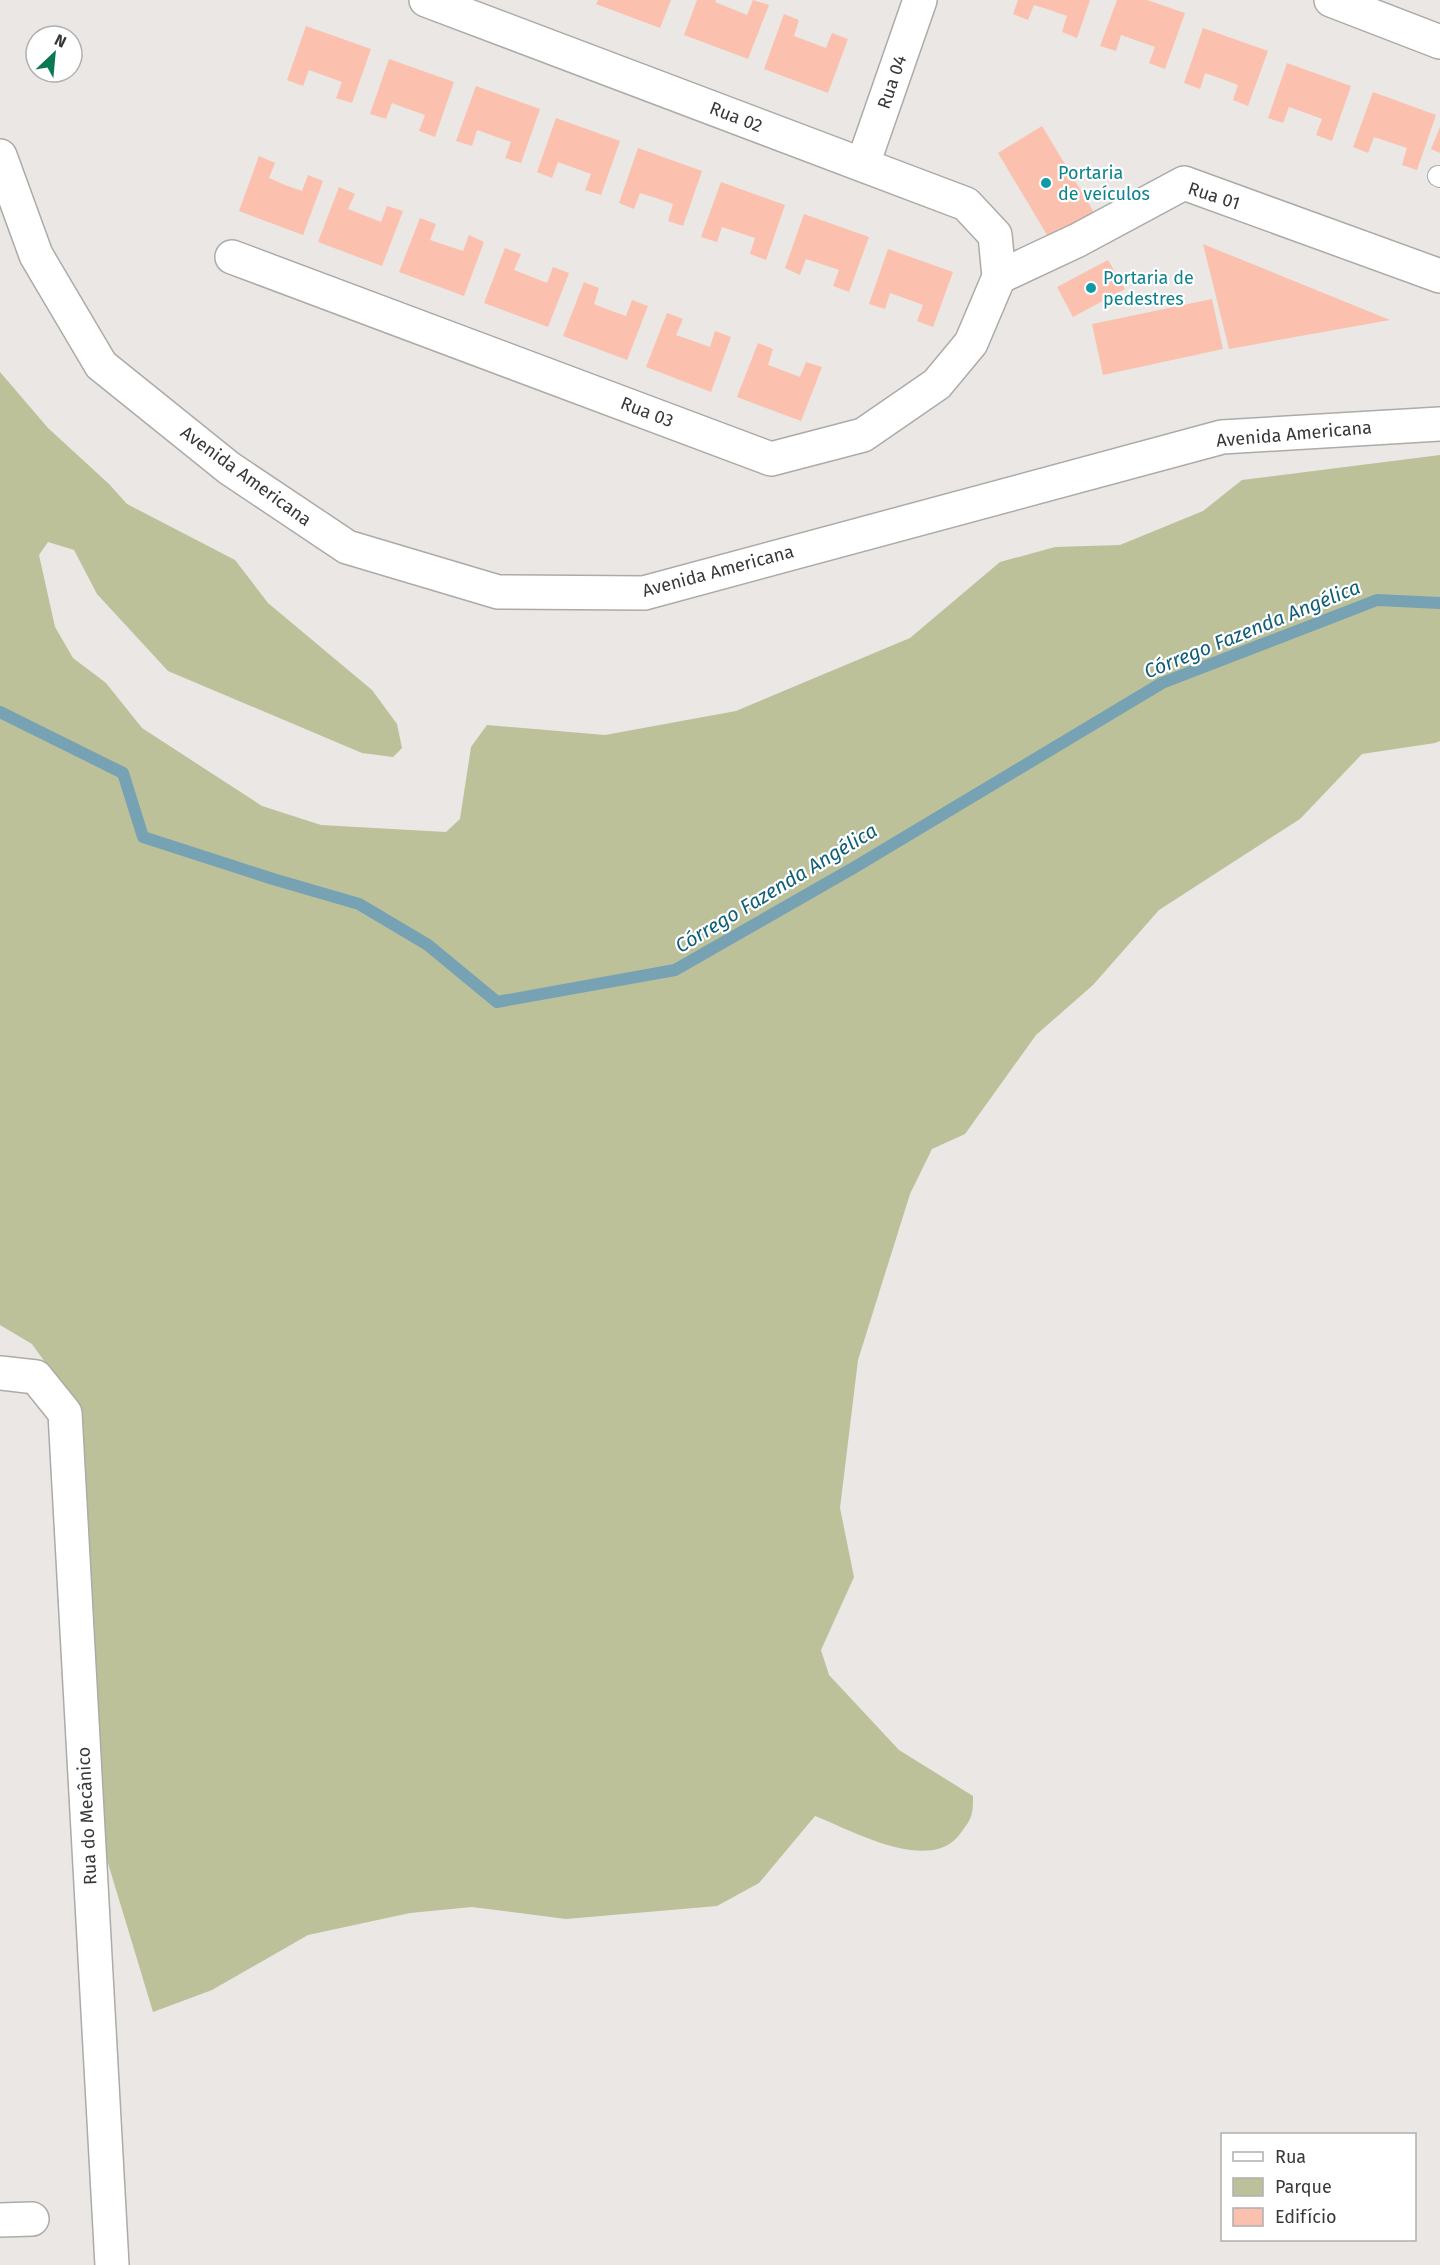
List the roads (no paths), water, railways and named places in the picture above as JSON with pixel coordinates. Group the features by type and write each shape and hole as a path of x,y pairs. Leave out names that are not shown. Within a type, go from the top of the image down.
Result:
{"street":[{"name":"Rua 02","path":"426,0 966,204 995,235 999,277"},
{"name":"Rua 04","path":"863,164 920,0"},
{"path":"1331,0 1440,42"},
{"name":"Avenida Americana","path":"0,156 36,255 101,365 229,468 347,547 498,592 645,593 1222,437 1440,424"},
{"name":"Rua 01","path":"999,277 1078,240 1184,183 1440,276"},
{"name":"Rua 03","path":"232,257 771,459 862,435 937,384 971,344 999,277"},
{"name":"Rua do Mecânico","path":"0,1373 36,1377 65,1413 112,2265"}],"waterway":[{"name":"Córrego Fazenda Angélica","path":"0,712 123,773 143,837 359,904 428,945 497,1002 675,970 855,867 1162,683 1377,600 1440,603"}],"place":[{"name":"Portaria de veículos","path":"1046,183"},
{"name":"Portaria de pedestres","path":"1091,288"}]}
